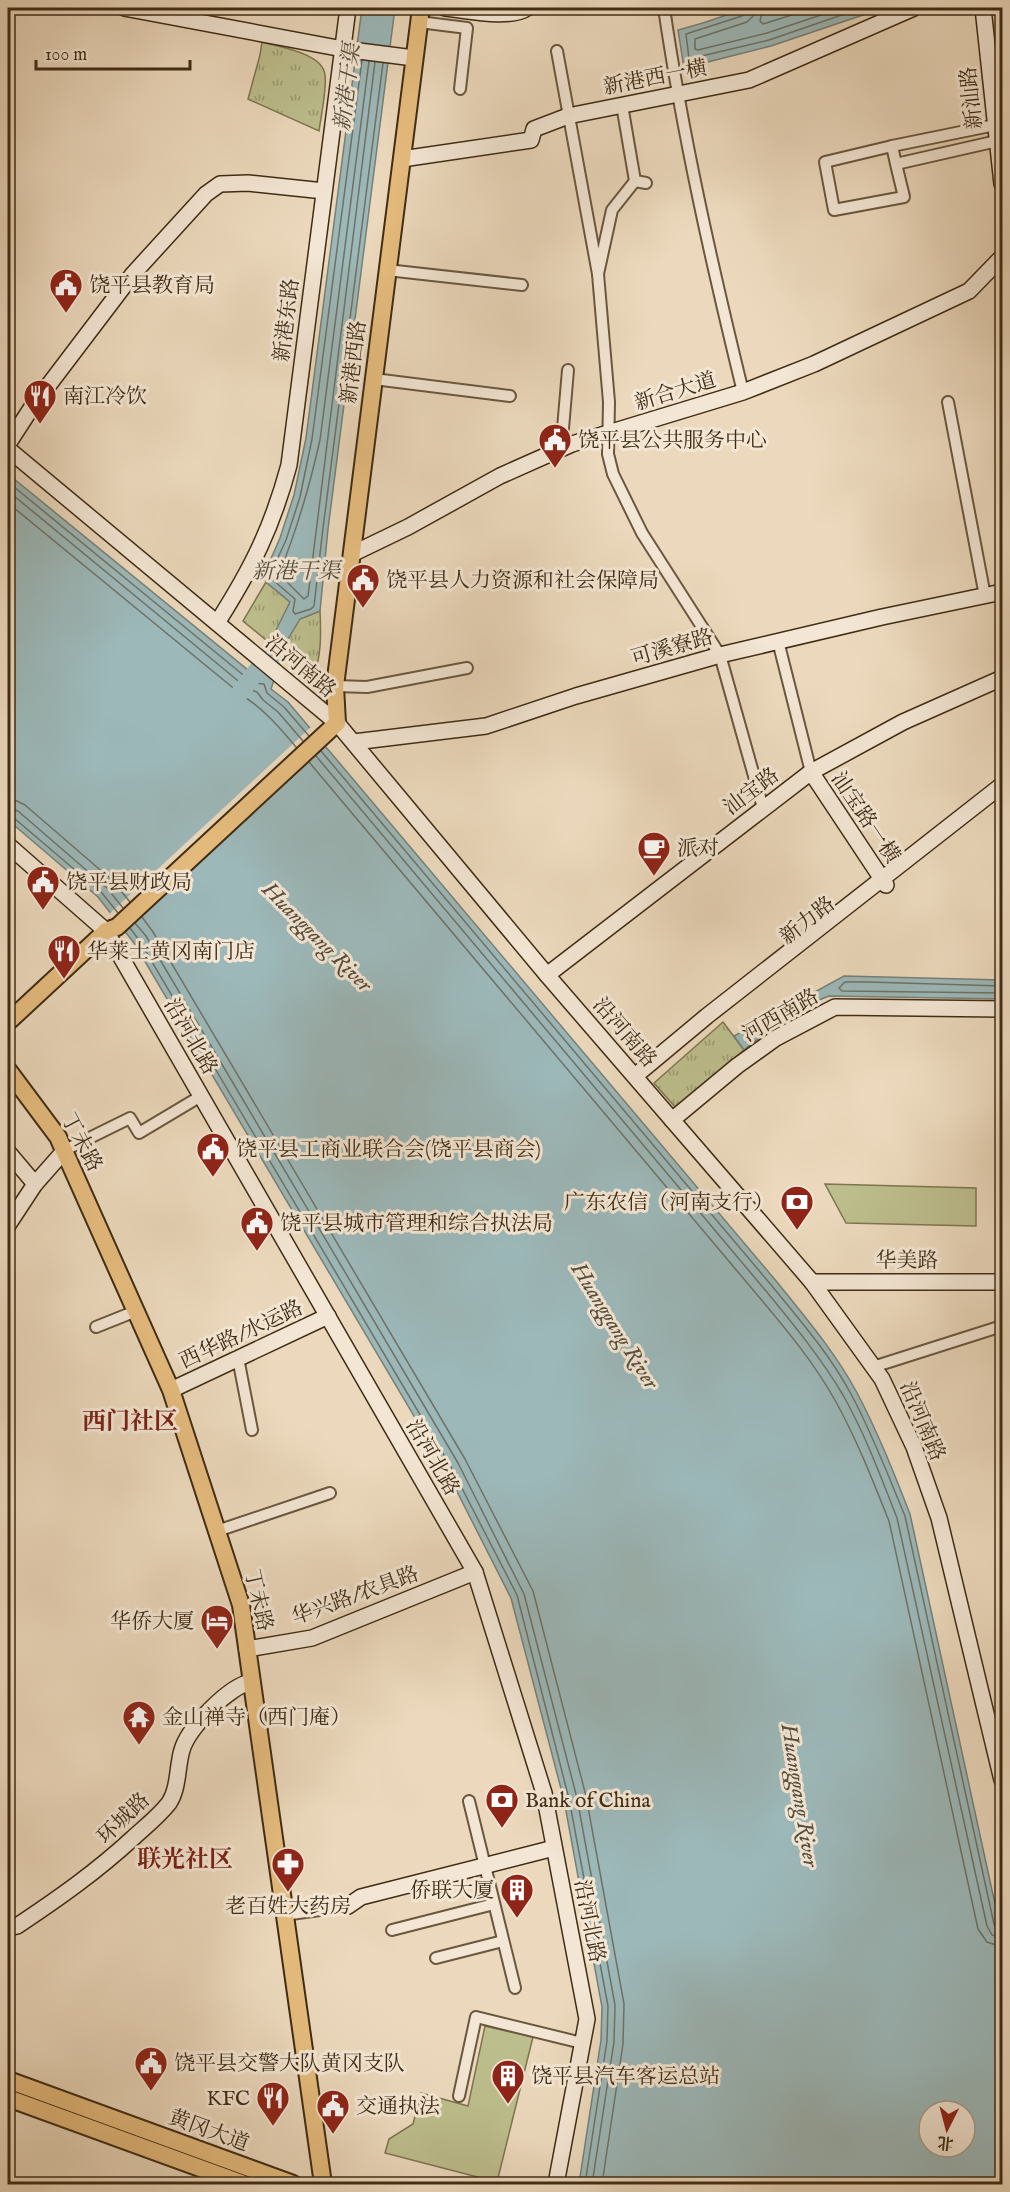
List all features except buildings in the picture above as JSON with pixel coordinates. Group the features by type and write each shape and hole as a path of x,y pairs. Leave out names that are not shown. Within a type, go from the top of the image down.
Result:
{"main road":[{"path":"124,8 346,49 414,58"},
{"name":"新港东路","path":"217,623 244,580 265,538 275,516 289,465 324,191 346,49 348,8"},
{"path":"445,8 506,14 527,8"},
{"name":"新港西一横","path":"402,159 531,140 534,129 568,116 749,80 914,8"},
{"name":"新汕路","path":"983,8 1002,184"},
{"name":"新港西路","path":"337,723 335,686 420,15"},
{"path":"8,446 32,406 133,274 206,194 220,184 248,183 324,191"},
{"name":"新合大道","path":"351,554 408,527 500,476 566,447 743,392 814,364 969,291 1002,258"},
{"name":"沿河南路","path":"8,446 337,723 547,975 812,1282 882,1378 914,1447 939,1518 997,1733 1002,1780"},
{"name":"可溪寮路","path":"354,742 486,726 576,696 720,655 1002,592"},
{"name":"汕宝路","path":"547,975 811,772 903,722 1002,678"},
{"path":"8,1022 106,931 110,922 315,729 337,723"},
{"name":"汕宝路一横","path":"811,772 884,882"},
{"path":"884,882 1002,785"},
{"name":"新力路","path":"638,1080 884,882 1002,794"},
{"name":"沿河北路","path":"8,845 106,931 475,1572 544,1793 587,2019 556,2184"},
{"name":"河西南路","path":"672,1120 737,1066 776,1038 835,1007 1002,1009"},
{"name":"丁未路","path":"8,1070 58,1137 171,1390 241,1605 323,2184"},
{"path":"8,1222 34,1184 64,1150"},
{"path":"8,1152 34,1184"},
{"name":"华美路","path":"812,1282 1002,1282"},
{"name":"西华路/水运路","path":"171,1390 328,1316"},
{"name":"华兴路/农具路","path":"247,1649 312,1638 475,1572"},
{"name":"环城路","path":"8,1928 16,1926 72,1890 109,1861 159,1815 171,1801 182,1748 196,1728 228,1692 243,1683 251,1682"},
{"path":"348,1906 361,1897 554,1848"},
{"name":"黄冈大道","path":"8,2080 293,2184"},
{"name":"黄冈大道","path":"8,2098 217,2180 244,2184"}],"street":[{"path":"664,8 678,95 724,315 743,392"},
{"path":"420,15 467,28 460,89"},
{"path":"557,51 598,274 609,402 608,454 613,474 642,533 720,655 763,808"},
{"path":"598,274 612,210 641,182 622,105"},
{"path":"892,146 904,197 834,210 825,162 892,146 995,125"},
{"path":"896,164 997,141"},
{"path":"387,270 522,285"},
{"path":"566,447 562,440 568,370"},
{"path":"374,379 510,396"},
{"path":"948,402 985,596"},
{"path":"778,641 811,772"},
{"path":"335,686 367,687 467,669"},
{"path":"64,1150 130,1118 139,1133 201,1096"},
{"path":"96,1327 136,1311"},
{"path":"873,1367 1002,1326"},
{"path":"238,1358 252,1430"},
{"path":"217,1531 330,1493"},
{"path":"469,1801 515,1988"},
{"path":"392,1930 494,1904"},
{"path":"284,1915 348,1906"},
{"path":"436,1958 503,1941"},
{"path":"459,2096 476,2017 582,2043"}],"green space":[{"path":"262,42 309,56 322,67 325,75 325,88 319,131 248,99"},
{"path":"266,582 290,602 286,612 300,619 320,611 319,654 312,678 243,621"},
{"path":"723,1022 744,1050 676,1108 654,1083"},
{"path":"825,1184 976,1188 976,1226 846,1223"},
{"name":"饶平县汽车客运总站","path":"485,2026 533,2037 497,2182 385,2153 389,2139 413,2124 421,2093 468,2106"}],"water":[{"name":"Huanggang River","path":"362,8 395,8 328,529 320,611 300,619 288,639 271,689 288,702 777,1282 829,1349 864,1406 910,1514 1002,1936 1002,2184 579,2184 601,2040 602,2007 564,1800 511,1598 446,1470 134,943 98,897 8,820 8,474 259,679 273,636 290,602 266,582 265,572 280,538 294,495 306,438"},
{"path":"747,8 873,8 863,15 771,46 684,68 678,30"},
{"path":"844,976 1002,980 1002,999 829,996 794,1013 744,1050 734,1036"}],"pier":[{"path":"312,726 325,742 121,932 108,915"}],"waterway":[{"name":"新港干渠","path":"240,693 274,648"}],"place":[{"name":"饶平县教育局","path":"66,314"},
{"name":"南江冷饮","path":"40,425"},
{"name":"饶平县公共服务中心","path":"555,469"},
{"name":"饶平县人力资源和社会保障局","path":"363,609"},
{"name":"派对","path":"654,877"},
{"name":"饶平县财政局","path":"43,911"},
{"name":"华莱士黄冈南门店","path":"64,980"},
{"name":"饶平县工商业联合会(饶平县商会)","path":"213,1178"},
{"name":"广东农信（河南支行）","path":"797,1231"},
{"name":"饶平县城市管理和综合执法局","path":"257,1252"},
{"name":"华侨大厦","path":"217,1650"},
{"name":"金山禅寺（西门庵）","path":"139,1746"},
{"name":"Bank of China","path":"502,1829"},
{"name":"老百姓大药房","path":"288,1893"},
{"name":"侨联大厦","path":"517,1919"},
{"name":"饶平县交警大队黄冈支队","path":"151,2092"},
{"name":"饶平县汽车客运总站","path":"508,2105"},
{"name":"KFC","path":"273,2127"},
{"name":"交通执法","path":"333,2135"}],"district":[{"name":"西门社区","path":"130,1421"},
{"name":"联光社区","path":"185,1859"}]}
